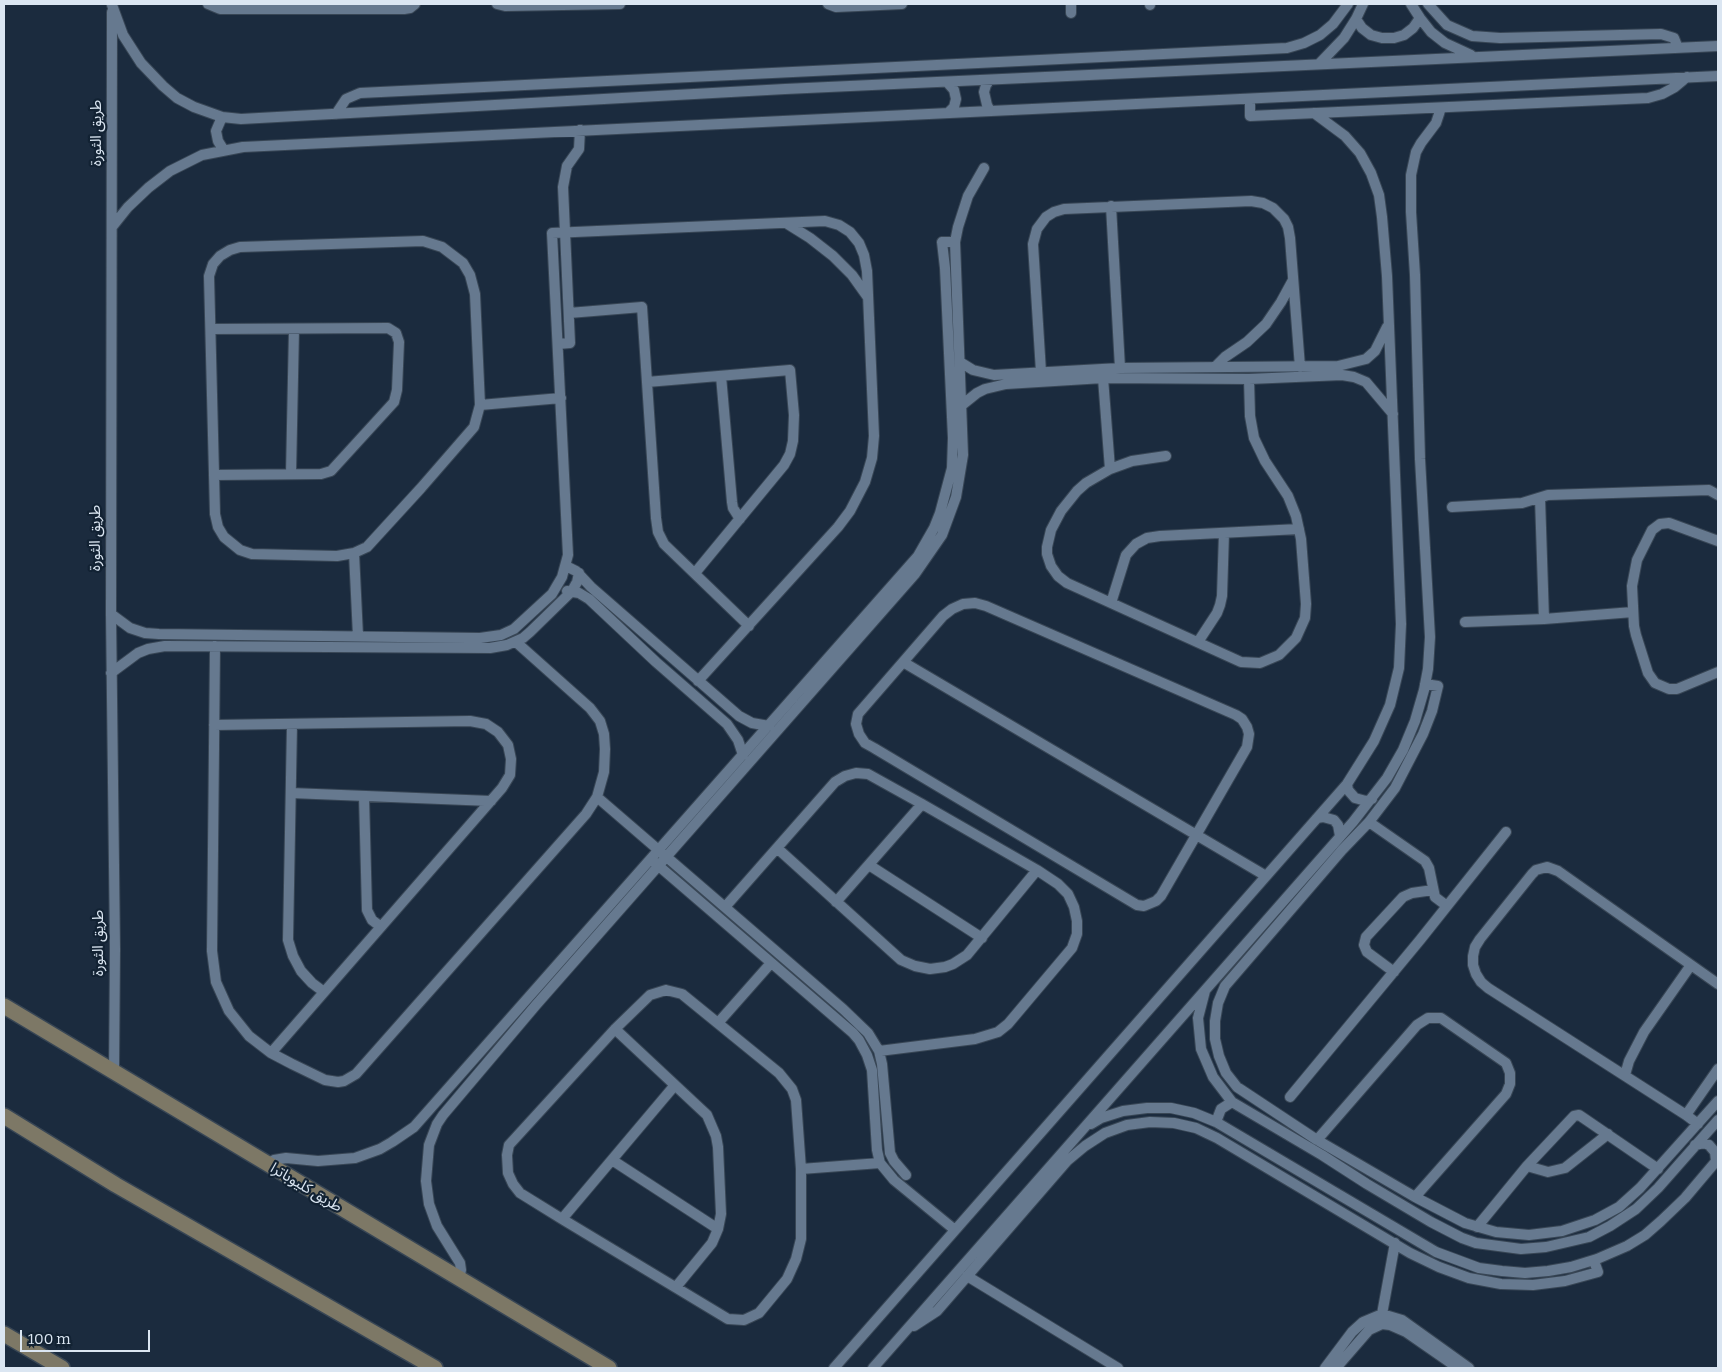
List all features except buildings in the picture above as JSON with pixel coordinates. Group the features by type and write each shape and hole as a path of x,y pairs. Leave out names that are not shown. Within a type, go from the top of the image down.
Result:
{"main road":[{"name":"طريق كليوباترا","path":"4,1006 609,1368"},
{"path":"4,1116 116,1186 435,1368"},
{"path":"4,1334 62,1368"}],"street":[{"path":"112,4 123,36 141,63 163,86 177,98 194,108 222,117 241,119 804,88 1718,46"},
{"name":"طريق الثورة","path":"112,4 111,673 115,949 114,1072"},
{"path":"208,4 220,10 404,9 410,8 415,4"},
{"path":"497,4 504,6 620,4"},
{"path":"828,4 836,7 902,4"},
{"path":"336,114 346,99 360,93 1287,48 1304,43 1320,35 1333,24 1348,4"},
{"path":"1319,64 1344,38 1356,19 1362,4"},
{"path":"1411,4 1432,32 1445,43 1477,57"},
{"path":"1428,4 1447,25 1472,36 1500,38 1661,34 1674,38 1678,48"},
{"path":"1356,19 1362,28 1371,35 1382,38 1394,38 1404,35 1414,28 1420,18"},
{"path":"1175,54 1176,71"},
{"path":"803,71 804,88"},
{"path":"112,227 128,207 170,171 202,155 222,149 243,146 1718,76"},
{"path":"1250,99 1250,116 1648,98 1662,94 1675,87 1687,77"},
{"path":"990,80 984,92 984,98 990,111"},
{"path":"947,82 954,90 956,99 954,106 948,113"},
{"path":"906,1330 937,1311 967,1276 1082,1130 1372,799 1403,750 1415,721 1425,684 1430,654 1430,621 1420,459 1412,169 1416,152 1436,123 1441,108"},
{"path":"834,1368 1347,784 1362,763 1383,723 1396,686 1399,668 1401,624 1389,321 1382,217 1379,195 1372,173 1360,153 1345,136 1314,113"},
{"path":"222,117 216,131 222,149"},
{"path":"558,344 570,343 564,180 570,160 578,149 580,130"},
{"path":"267,1164 274,1160 286,1158 318,1161 355,1158 380,1149 408,1131 423,1117 915,574 935,546 952,511 959,484 963,455 955,242 962,212 984,168"},
{"path":"1041,372 1033,244 1037,229 1046,217 1054,212 1064,210 1111,206 1251,201 1263,203 1279,213 1288,227 1300,367"},
{"path":"1111,206 1120,368"},
{"path":"111,614 123,624 138,631 272,641 433,642 488,638 508,632 520,625 546,601 558,586 566,566 568,536 552,234 826,221 839,225 850,232 859,243 864,255 868,298 874,436 872,458 860,496 838,527 698,680"},
{"path":"785,223 810,238 833,256 852,276 868,298"},
{"path":"423,241 442,247 463,263 470,275 475,294 480,405 474,427 367,547 354,553 337,556 266,555 252,554 240,550 230,544 218,527 215,514 209,276 213,264 220,256 240,247 423,241"},
{"path":"662,854 743,754 908,569 926,542 940,513 950,475 953,438 945,268 942,242 955,242"},
{"path":"1215,367 1225,357 1247,342 1266,324 1282,302 1293,279"},
{"path":"569,313 642,307 658,532 664,544 749,626"},
{"path":"960,362 972,370 986,374 1120,368 1338,366 1366,359 1375,351 1389,321"},
{"path":"211,330 388,328 396,333 399,342 396,396 390,407 332,471 321,474 214,475"},
{"path":"291,474 294,329"},
{"path":"647,382 790,370 794,415 793,442 790,454 784,465 695,573"},
{"path":"962,405 977,393 996,386 1103,378 1249,379 1318,375 1354,377 1366,382 1393,414"},
{"path":"721,376 732,502 740,519"},
{"path":"1103,378 1110,469"},
{"path":"1166,456 1132,461 1110,469 1086,483 1069,501 1051,530 1047,554 1051,566 1062,580 1241,662 1253,664 1272,659 1291,644 1300,632 1306,611 1299,529 1288,496 1265,461 1254,438 1250,416 1249,379"},
{"path":"480,405 560,398"},
{"path":"1452,507 1522,503 1548,495 1709,490 1718,495"},
{"path":"1540,498 1544,619"},
{"path":"1718,541 1669,523 1655,526 1649,535 1634,574 1633,612 1636,635 1648,673 1654,683 1669,689 1677,688 1718,672"},
{"path":"1111,603 1123,561 1131,549 1141,541 1160,536 1299,529"},
{"path":"1198,642 1217,614 1220,605 1224,533"},
{"path":"354,553 358,636"},
{"path":"566,566 573,568 579,573 591,586 739,716 768,726"},
{"path":"316,641 358,636 499,647 516,642 530,632 572,591 579,573"},
{"path":"558,586 563,590 579,593 589,599 656,662 727,724 738,740 743,754"},
{"path":"975,603 986,606 1242,719 1249,734 1247,747 1196,835 1161,896 1150,904 1137,905 865,743 859,734 856,724 858,714 943,616 963,604 975,603"},
{"path":"1464,622 1544,619 1633,612"},
{"path":"165,634 165,646"},
{"path":"111,673 138,653 148,649 165,646 215,646 272,641"},
{"path":"215,646 212,951 216,982 229,1011 249,1036 271,1052 324,1080 338,1082 351,1078 586,814 597,797 604,772 605,749 604,734 600,721 590,708 516,642"},
{"path":"903,662 1266,876"},
{"path":"1425,684 1438,686 1423,734 1395,788 1369,822 1342,850 1225,986 1216,1012 1215,1039 1226,1073 1237,1087 1317,1140 1325,1151 1375,1189 1462,1238 1476,1243 1521,1249 1568,1243 1589,1236 1610,1226 1636,1209 1658,1188 1718,1120"},
{"path":"214,725 470,721 486,724 498,732 508,745 511,760 510,775 502,788 271,1052"},
{"path":"292,724 288,940 293,956 301,971 324,992"},
{"path":"725,907 835,782 845,776 856,773 868,774 922,804 1037,870 1058,884 1068,894 1077,920 1072,948 1008,1024 998,1032 975,1039 879,1051"},
{"path":"1347,784 1348,790 1356,798 1366,801 1372,799"},
{"path":"291,793 491,801"},
{"path":"364,796 367,910 372,920 381,927"},
{"path":"597,797 868,1033 879,1051 884,1075 890,1153 906,1175"},
{"path":"836,902 922,804"},
{"path":"1317,818 1323,817 1334,820 1338,825 1340,836"},
{"path":"1369,822 1425,860 1437,899 1447,906"},
{"path":"1290,1097 1394,972 1506,832"},
{"path":"777,848 901,960 922,968 937,969 953,964 967,956 1037,870"},
{"path":"655,862 859,1040 872,1070 876,1150 880,1163 894,1180 955,1230"},
{"path":"459,1279 460,1263 437,1226 427,1193 427,1157 436,1124 655,862"},
{"path":"869,865 982,938"},
{"path":"1698,1124 1481,982 1473,965 1473,956 1475,946 1532,874 1547,867 1558,871 1718,984"},
{"path":"1394,972 1367,952 1364,945 1366,937 1403,897 1412,893 1433,890"},
{"path":"1276,908 1285,916"},
{"path":"718,1023 771,962"},
{"path":"1624,1075 1629,1060 1644,1032 1691,965"},
{"path":"1205,989 1198,1018 1201,1049 1213,1077 1232,1102 1465,1223 1496,1232 1529,1235 1562,1231 1595,1220 1619,1207 1658,1169 1718,1101"},
{"path":"666,990 682,994 718,1023 779,1072 792,1089 798,1111 801,1169 801,1239 796,1259 787,1279 759,1313 744,1320 728,1319 520,1193 508,1174 507,1164 509,1145 615,1029 650,995 666,990"},
{"path":"1317,1140 1417,1025 1428,1018 1441,1018 1506,1063 1510,1073 1510,1084 1506,1094 1415,1197"},
{"path":"615,1029 707,1115 716,1136 721,1214 718,1229 712,1243 676,1288"},
{"path":"859,1040 868,1033"},
{"path":"1686,1115 1718,1069"},
{"path":"562,1219 675,1085"},
{"path":"1216,1122 1221,1109 1232,1102"},
{"path":"1082,1130 1101,1118 1124,1111 1147,1108 1171,1108 1194,1113 1216,1122 1436,1252 1479,1268 1525,1273 1571,1268 1628,1246 1645,1235 1662,1222 1717,1160 1715,1152 1709,1145 1704,1143 1695,1145"},
{"path":"1477,1226 1527,1166 1574,1116 1579,1115 1658,1169"},
{"path":"423,1117 426,1125 432,1126 436,1124"},
{"path":"873,1368 906,1330 1019,1210 1067,1162 1085,1146 1105,1134 1127,1125 1150,1122 1174,1123 1196,1128 1218,1138 1395,1243 1439,1267 1469,1278 1501,1284 1533,1285 1565,1281 1598,1272 1594,1260"},
{"path":"1527,1166 1548,1172 1565,1168 1608,1134"},
{"path":"612,1160 718,1229"},
{"path":"801,1169 880,1163"},
{"path":"1309,1192 1317,1183"},
{"path":"1388,1318 1395,1243"},
{"path":"967,1276 1118,1368"},
{"path":"1330,1367 1361,1340 1366,1326 1372,1317 1388,1318 1408,1329 1456,1364 1469,1368"},
{"path":"1330,1367 1352,1332 1366,1326"},
{"path":"1352,1332 1361,1340"}]}
